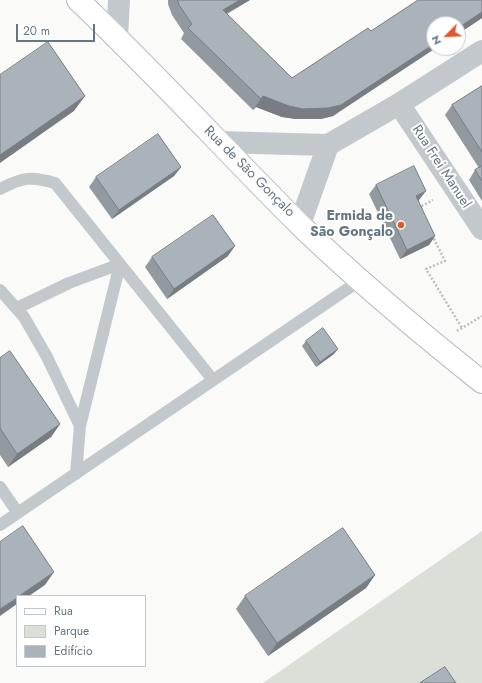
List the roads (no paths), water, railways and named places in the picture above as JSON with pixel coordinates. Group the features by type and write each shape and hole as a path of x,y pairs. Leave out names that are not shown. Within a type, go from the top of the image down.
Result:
{"main road":[{"name":"Rua de São Gonçalo","path":"78,0 117,37 218,142 300,224 360,281 434,344 482,382"}],"street":[{"path":"117,37 119,0"},
{"path":"218,142 328,145 399,104 482,51"},
{"name":"Rua Frei Manuel","path":"399,104 482,229"},
{"path":"300,224 328,145"}],"lane":[{"path":"0,189 16,180 38,178 55,183 213,380"},
{"path":"17,308 69,283 120,264"},
{"path":"76,474 80,426 120,264"},
{"path":"0,525 360,281"},
{"path":"0,290 17,308 47,357 80,426"},
{"path":"0,487 18,513"}],"place":[{"name":"Ermida de São Gonçalo","path":"401,225"}]}
